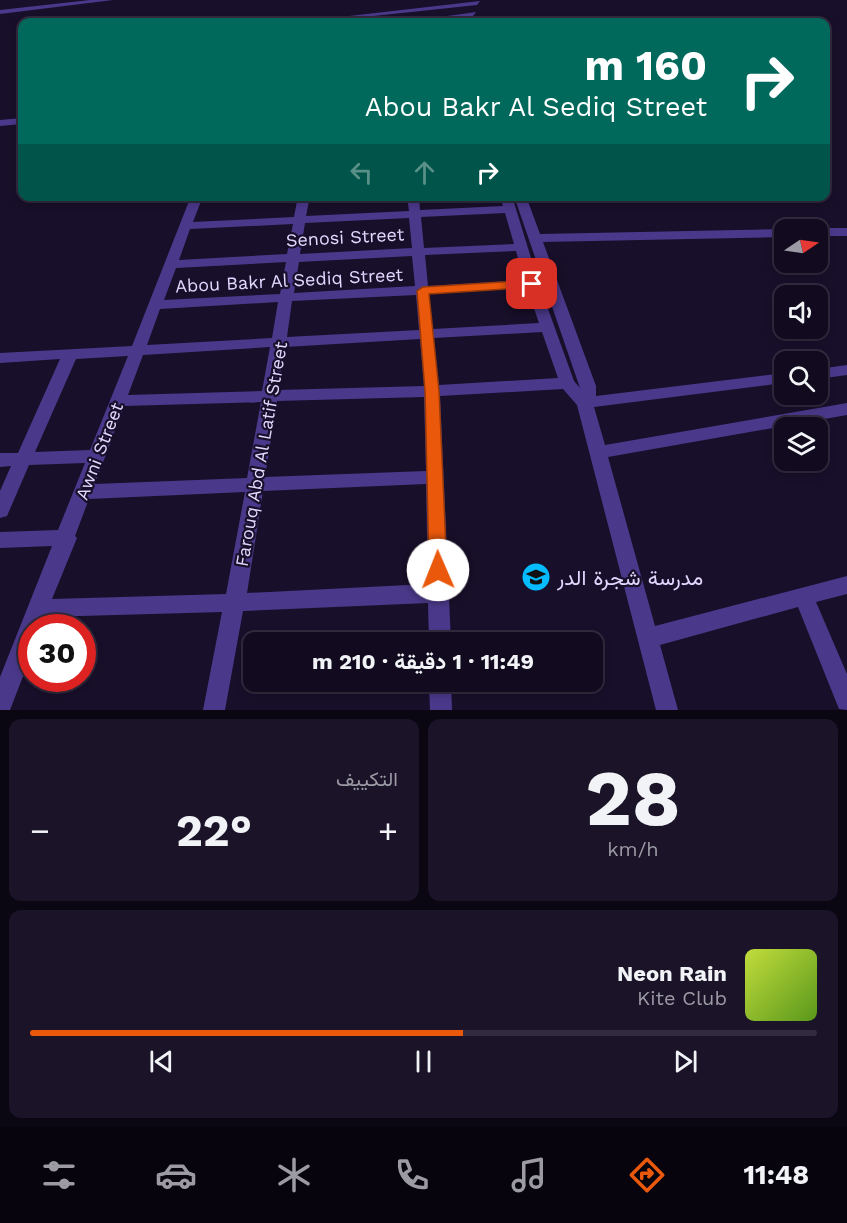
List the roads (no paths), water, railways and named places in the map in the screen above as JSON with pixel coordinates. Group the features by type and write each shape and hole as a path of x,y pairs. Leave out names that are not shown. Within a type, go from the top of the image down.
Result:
{"street":[{"path":"0,7 57,0"},
{"path":"0,12 109,0"},
{"path":"473,18 474,2"},
{"path":"474,2 479,18"},
{"path":"336,18 474,2"},
{"path":"0,123 18,121"},
{"name":"Awni Street","path":"0,706 67,538 195,201"},
{"name":"Farouq Abd Al Latif Street","path":"214,710 236,602 303,201"},
{"path":"414,201 432,391 440,632"},
{"path":"522,201 588,386 585,403"},
{"path":"186,226 415,215 508,203 532,284 567,383 585,403 600,452 667,710"},
{"path":"828,232 847,232"},
{"path":"534,238 774,233"},
{"name":"Senosi Street","path":"171,264 520,247"},
{"name":"Abou Bakr Al Sediq Street","path":"155,305 532,284"},
{"path":"0,358 427,336 547,327"},
{"path":"0,511 70,354"},
{"path":"828,373 847,370"},
{"path":"585,403 774,379"},
{"path":"118,401 432,391 567,383"},
{"path":"600,452 847,409"},
{"path":"0,460 97,456"},
{"path":"84,492 436,477"},
{"path":"0,540 67,538"},
{"path":"649,638 847,585"},
{"path":"39,608 438,593"},
{"path":"804,597 840,668 847,701"},
{"path":"440,692 441,710"}],"place":[{"name":"مدرسة شجرة الدر","path":"536,577"}]}
